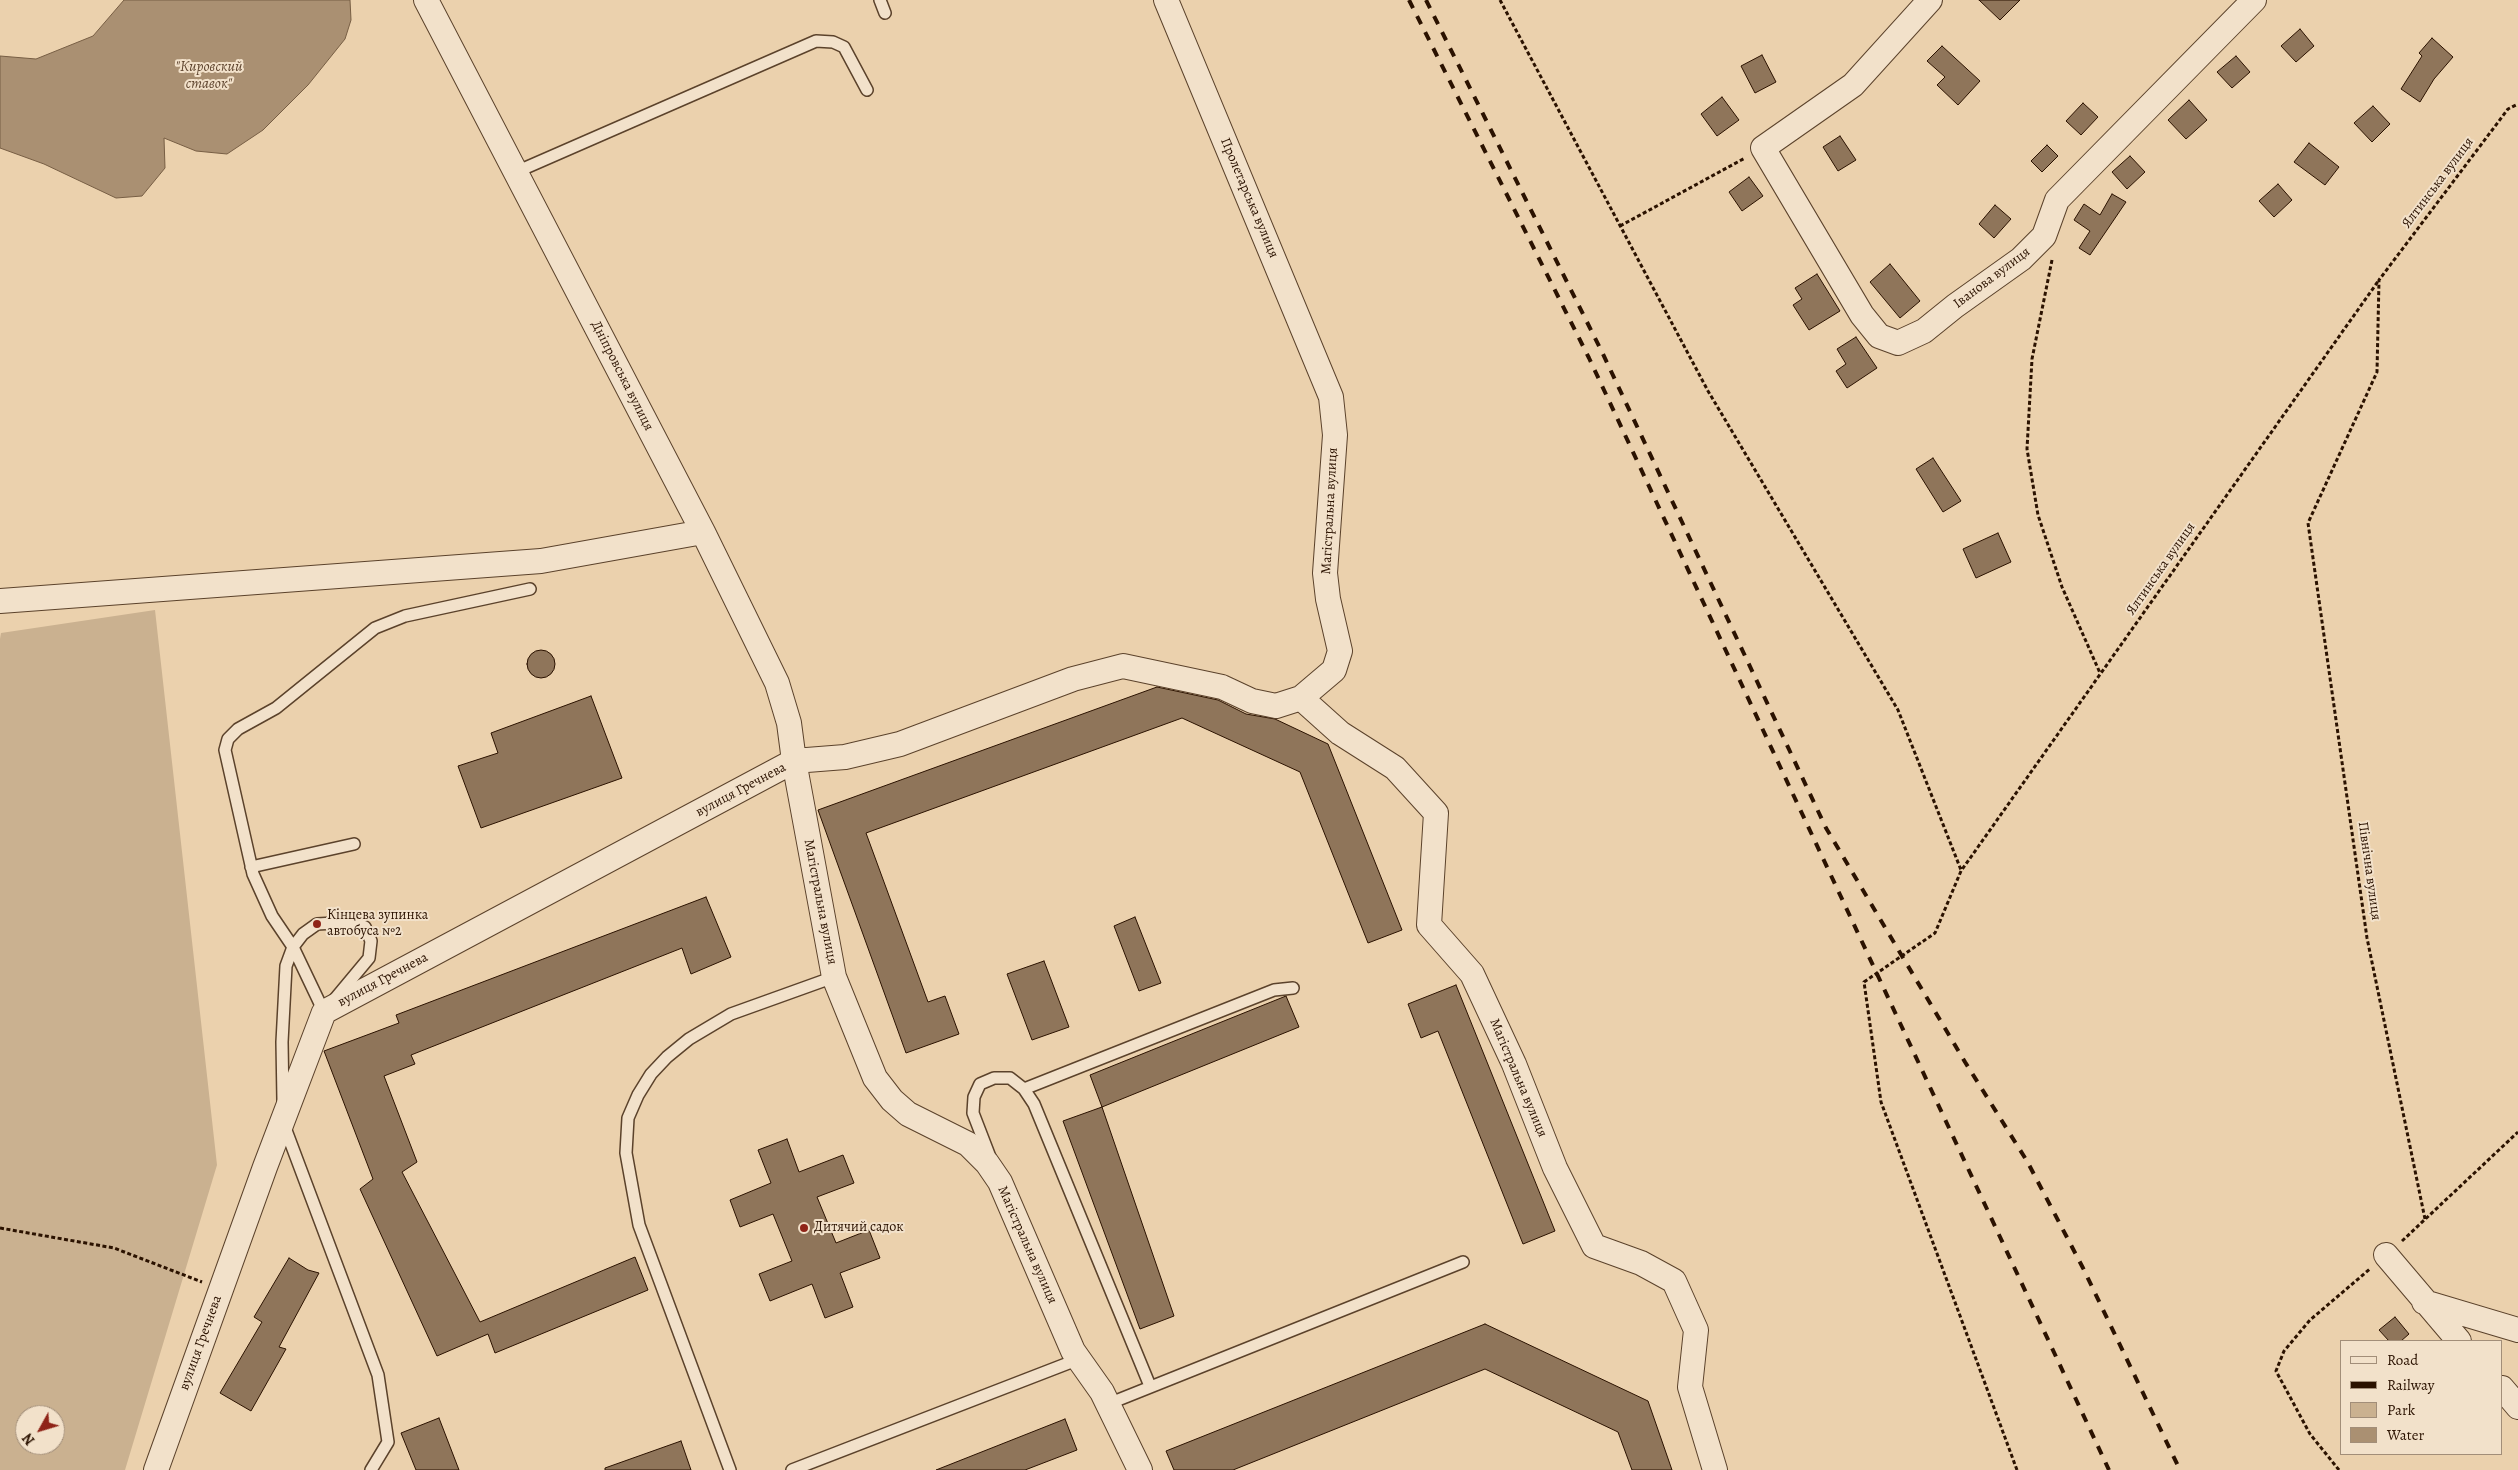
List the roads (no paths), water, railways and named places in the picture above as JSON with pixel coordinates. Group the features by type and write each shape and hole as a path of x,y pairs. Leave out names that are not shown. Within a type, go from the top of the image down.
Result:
{"street":[{"name":"Дніпровська вулиця","path":"426,0 703,532 777,683 789,723 794,761"},
{"name":"Пролетарська вулиця","path":"1166,0 1331,397"},
{"name":"Іванова вулиця","path":"1930,0 1853,85 1763,148 1862,315 1879,336 1898,343 1924,331 1955,306 2022,259 2044,236 2056,200 2254,0"},
{"name":"Магістральна вулиця","path":"1140,1470 1108,1404 1073,1351 1000,1182 987,1163 968,1144 908,1114 892,1100 875,1078 834,977 794,761 845,757 883,749 1073,679 1123,666 1222,688 1252,702 1276,706 1301,698 1334,670 1340,651 1328,599 1326,573 1335,435 1331,397"},
{"path":"0,601 541,561 703,532"},
{"name":"Магістральна вулиця","path":"1301,698 1340,733 1395,768 1436,813 1429,925 1472,974 1514,1064 1555,1168 1594,1246 1641,1263 1674,1281 1696,1330 1690,1387 1715,1470"},
{"name":"вулиця Гречнева","path":"156,1470 324,1012 794,761"},
{"path":"2386,1255 2458,1340"},
{"path":"2424,1302 2518,1330"},
{"path":"2503,1389 2518,1406"}],"lane":[{"path":"880,0 885,14"},
{"path":"516,172 816,41 833,42 844,47 866,90"},
{"path":"371,1470 388,1442 378,1375 283,1121 282,1042 286,966 293,947 303,934 317,924 352,922 365,927 371,941 369,958 324,1012 293,947 272,916 251,867 225,750 228,739 238,729 276,708 375,628 405,616 530,588"},
{"path":"251,867 354,844"},
{"path":"730,1470 639,1226 626,1153 628,1118 638,1095 651,1074 666,1057 689,1039 731,1014 834,977"},
{"path":"1024,1089 1274,990 1293,988"},
{"path":"1000,1182 973,1113 974,1097 980,1084 994,1078 1010,1078 1024,1089 1037,1112 1150,1386"},
{"path":"1108,1404 1463,1262"},
{"path":"792,1470 1079,1359"}],"water":[{"name":"\"Кировский ставок\"","path":"124,0 350,0 351,20 345,39 308,85 263,130 227,154 196,151 164,138 165,168 142,196 116,198 44,164 0,148 0,56 36,59 93,36"}],"railway":[{"path":"1409,0 1589,358 2109,1470"},
{"path":"1426,0 1602,352 1826,828 1965,1062 2027,1161 2083,1268 2180,1470"}],"place":[{"name":"Кінцева зупинка автобуса №2","path":"317,924"},
{"name":"Дитячий садок","path":"804,1228"}]}
